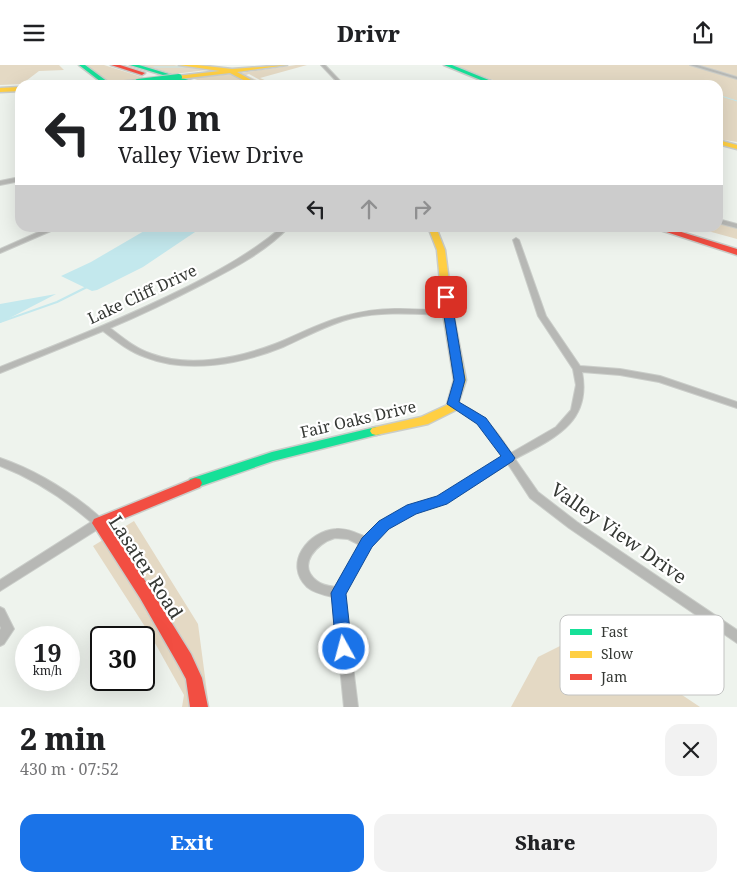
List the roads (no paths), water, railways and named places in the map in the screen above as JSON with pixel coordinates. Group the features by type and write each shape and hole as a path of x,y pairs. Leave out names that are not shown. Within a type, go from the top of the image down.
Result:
{"main road":[{"path":"82,65 102,80"},
{"path":"114,65 165,80"},
{"path":"133,65 202,76"},
{"path":"182,65 202,76"},
{"path":"159,80 202,76 263,65"},
{"path":"230,71 284,65"},
{"path":"447,65 485,80"},
{"path":"230,71 247,80"},
{"path":"0,90 15,89"},
{"path":"723,143 736,146"},
{"path":"434,232 441,250 448,313 460,380 453,404"},
{"path":"671,232 737,252"},
{"path":"700,232 737,243"},
{"name":"Fair Oaks Drive","path":"99,523 207,478 327,442 424,421 452,407 453,404"},
{"name":"Lasater Road","path":"99,523 145,593 185,661 194,678 199,707"}],"street":[{"path":"323,65 337,80"},
{"path":"692,65 737,77"},
{"path":"0,183 15,180"},
{"path":"723,223 737,227"},
{"path":"0,251 45,232"},
{"name":"Lake Cliff Drive","path":"0,370 104,328 185,291 253,253 280,232"},
{"path":"352,707 338,593 367,543 384,525 412,509 442,500 559,429 575,411 580,385 577,369 542,316 516,239"},
{"path":"104,328 129,345 150,356 170,361 198,362 250,355 276,347 337,321 359,314 381,312 448,313"},
{"path":"577,369 620,372 660,379 737,405"},
{"name":"Valley View Drive","path":"453,404 472,413 482,421 534,495 572,525 705,615"},
{"name":"Lasater Road","path":"0,462 18,469 68,497 99,523"},
{"path":"0,586 99,523"},
{"path":"338,593 320,588 311,583 302,564 306,551 315,541 332,533 344,533 367,543"},
{"path":"0,613 8,629 0,640"},
{"name":"Valley View Drive","path":"724,628 737,637"}],"water":[{"path":"142,232 195,232 143,267 97,290 92,291 61,276 91,262"},
{"path":"56,294 0,323 0,304"}],"waterway":[{"path":"154,67 184,67"},
{"path":"723,97 737,101"},
{"path":"0,322 57,302 87,287"}]}
